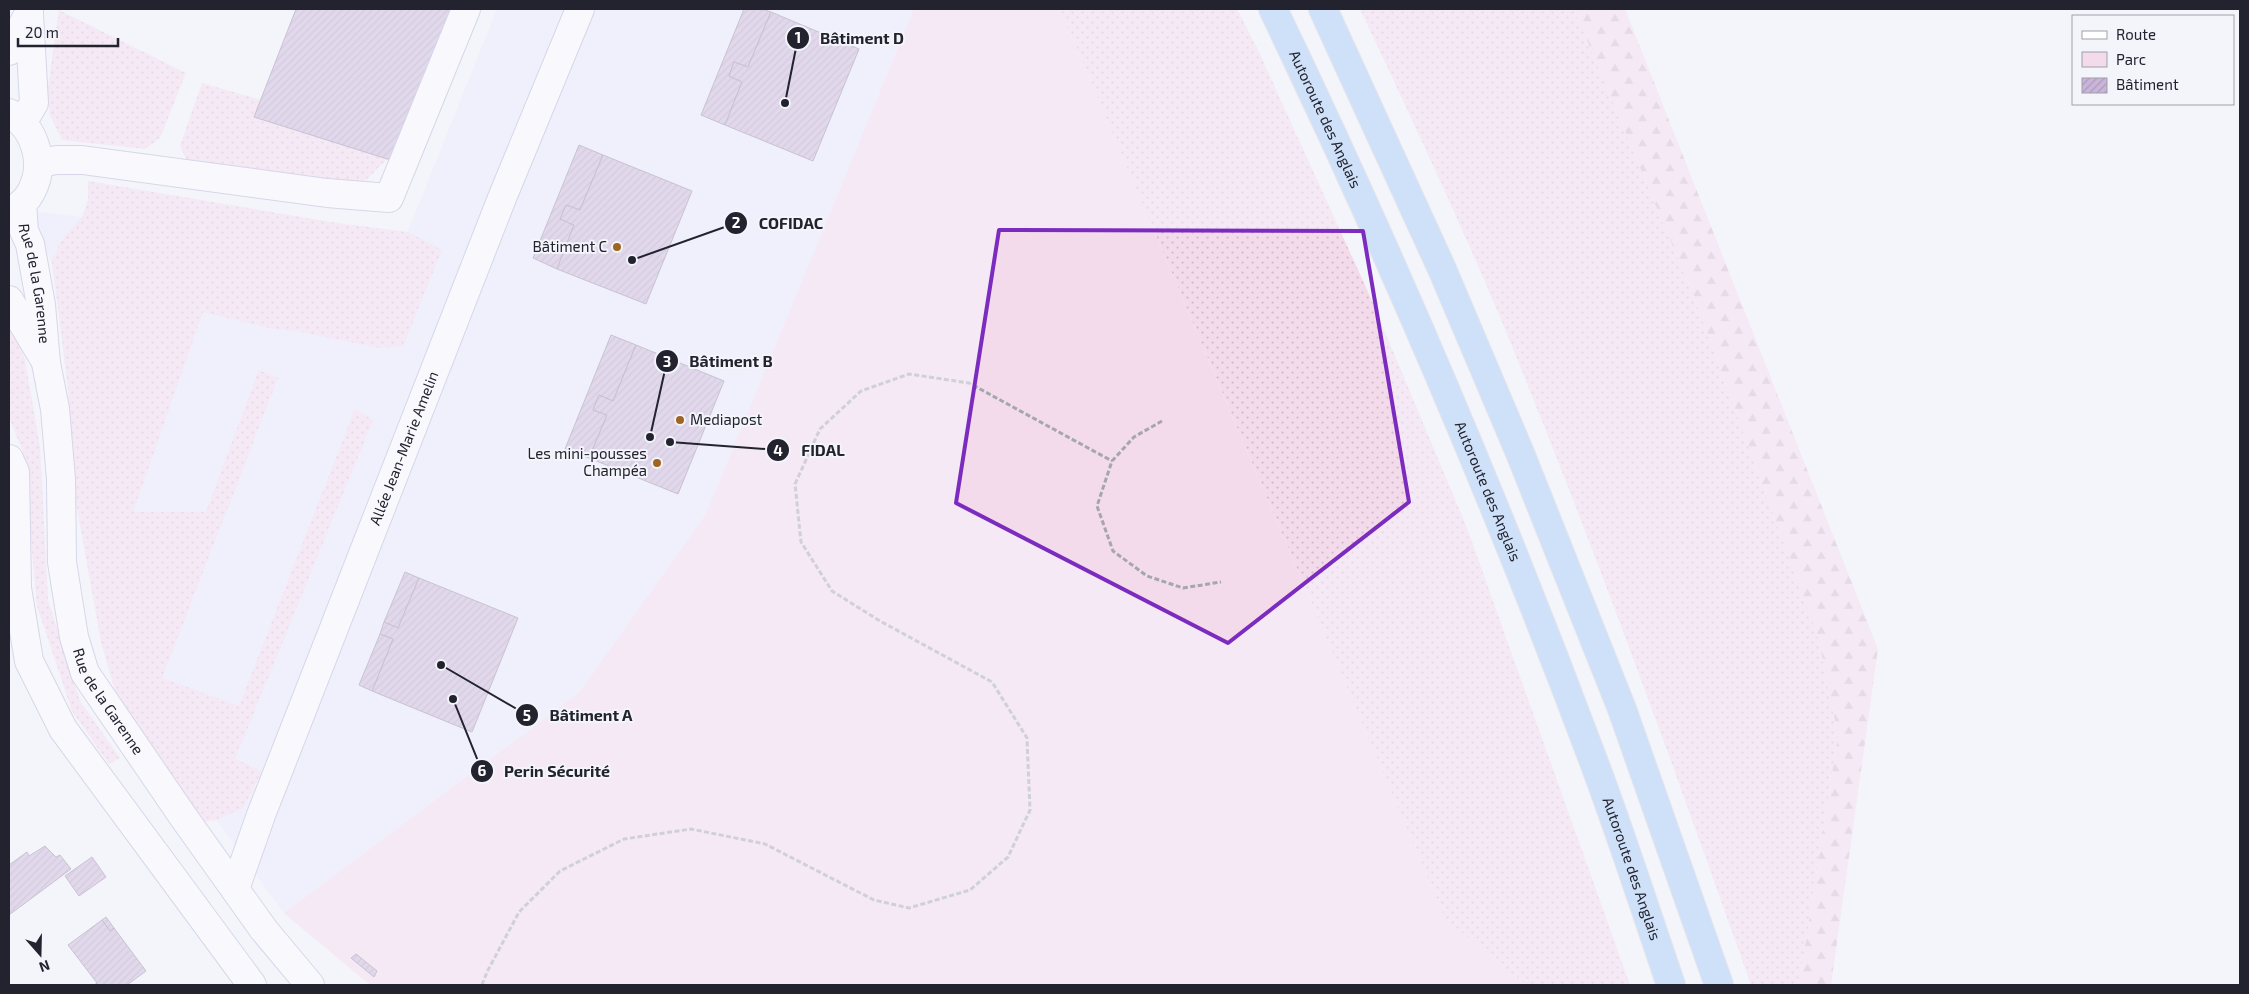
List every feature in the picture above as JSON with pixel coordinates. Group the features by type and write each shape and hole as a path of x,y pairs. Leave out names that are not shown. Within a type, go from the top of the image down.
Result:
{"highway":[{"name":"Autoroute des Anglais","path":"1274,9 1398,281 1487,490 1595,766 1671,985"},
{"path":"1323,9 1442,269 1520,453 1622,709 1719,985"}],"street":[{"path":"38,163 57,160 82,160 327,193 388,198 466,9"},
{"name":"Allée Jean-Marie Amelin","path":"235,889 277,772 502,198 580,9"},
{"path":"16,209 32,192 37,178 36,148 31,134 15,118 34,103 30,11"},
{"path":"9,51 30,11"},
{"name":"Rue de la Garenne","path":"16,209 30,244 41,305 46,363 55,408 59,461 62,562 74,637 86,674 159,782 264,930 310,985"},
{"name":"Rue de la Garenne","path":"9,300 46,363"},
{"path":"9,459 15,472 17,588 29,661 63,729 252,985"}],"path":[{"path":"482,985 486,972 519,912 560,871 624,839 691,829 765,844 874,900 909,908 970,890 1008,857 1030,810 1027,738 992,682 880,621 832,591 801,542 794,484 820,429 861,391 909,374 968,383 1112,461"},
{"path":"1162,421 1134,437 1112,461 1097,506 1114,550 1147,576 1183,588 1221,582"}],"highlighted area":[{"path":"999,230 1363,231 1409,502 1228,643 956,503"}],"shaded area":[{"path":"497,9 914,9 706,514 579,693 284,913 109,673 99,466 77,332 32,211 398,256"}],"green space":[{"path":"914,9 1060,9 1445,919 1526,985 370,985 284,913 579,693 706,514"},
{"path":"1060,9 1237,9 1258,50 1369,294 1467,528 1630,985 1526,985 1445,919"},
{"path":"1360,9 1574,9 1694,297 1818,637 1838,735 1799,985 1751,985 1611,600 1522,371 1464,234"},
{"path":"1574,9 1625,9 1878,649 1831,985 1799,985 1838,735 1818,637 1694,297"},
{"path":"59,10 186,73 160,138 145,149 62,140 50,115 47,94"},
{"path":"202,83 261,100 254,117 387,159 366,180 343,185 187,161 180,146"},
{"path":"88,181 337,223 408,232 442,250 403,346 379,348 296,331 274,329 203,312 133,512 206,512 259,370 278,378 162,678 239,706 355,409 373,420 235,759 262,771 243,808 216,820 202,822 118,701 101,642 76,503 68,388 52,262 61,241 82,217 88,200"},
{"path":"9,320 25,360 40,447 48,600 80,701 120,758 109,764 72,711 37,606 23,452 9,417"}],"building":[{"path":"296,9 462,9 400,163 254,117"},
{"path":"744,9 762,9 771,12 748,67 734,62 729,76 742,82 725,125 701,115"},
{"path":"771,12 859,49 813,161 725,125 742,82 729,76 734,62 748,67"},
{"path":"579,145 603,155 580,210 566,205 560,219 574,225 557,269 533,258"},
{"name":"Bâtiment C","path":"603,155 692,191 646,304 557,269 574,225 560,219 566,205 580,210"},
{"path":"611,335 636,345 613,401 599,395 593,410 607,415 589,458 565,449"},
{"path":"636,345 724,381 678,494 589,458 607,415 593,410 599,395 613,401"},
{"path":"405,572 419,578 398,628 384,622"},
{"path":"419,578 518,618 472,732 372,691 393,639 380,634 384,622 398,628"},
{"path":"380,634 393,639 372,691 359,685"},
{"path":"45,846 56,857 60,855 71,869 9,915 9,865 27,852 29,856"},
{"path":"92,857 106,877 79,896 65,876"},
{"path":"106,917 114,928 110,931 102,920"},
{"path":"102,920 110,931 114,928 146,971 127,985 94,985 97,983 68,945"},
{"path":"356,954 377,971 374,977 351,958"}],"place":[{"name":"Bâtiment D","path":"785,103"},
{"name":"Bâtiment C","path":"617,247"},
{"name":"COFIDAC","path":"632,260"},
{"name":"Mediapost","path":"680,420"},
{"name":"Bâtiment B","path":"650,437"},
{"name":"FIDAL","path":"670,442"},
{"name":"Les mini-pousses Champéa","path":"657,463"},
{"name":"Bâtiment A","path":"441,665"},
{"name":"Perin Sécurité","path":"453,699"}]}
